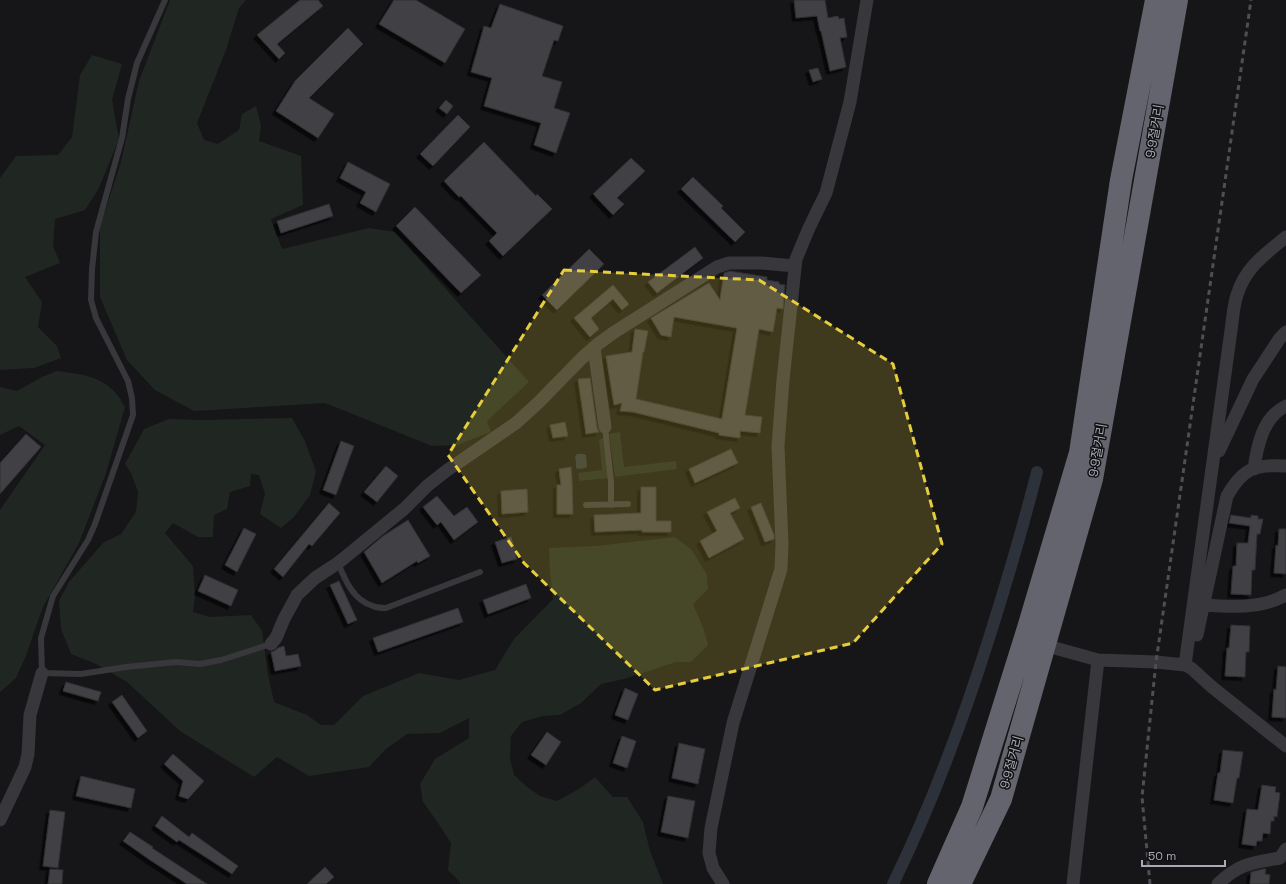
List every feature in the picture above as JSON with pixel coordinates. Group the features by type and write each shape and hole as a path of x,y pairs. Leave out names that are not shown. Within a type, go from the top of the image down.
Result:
{"highway":[{"name":"9·9절거리","path":"938,884 972,807 1028,628 1080,452 1121,180 1156,0"},
{"name":"9·9절거리","path":"960,884 1001,799 1092,479 1177,0"}],"street":[{"path":"722,884 713,868 709,852 710,828 733,723 781,569 782,544 778,446 783,380 796,259 826,193 850,102 867,0"},
{"path":"1188,667 1213,464 1237,296 1246,276 1260,257 1286,237"},
{"path":"271,644 276,638 284,619 297,596 315,578 338,563 404,509 427,486 446,471 516,423 582,358 613,333 717,267 729,262 795,266"},
{"path":"1213,464 1253,379 1280,338 1286,332"},
{"path":"594,348 605,427"},
{"path":"1254,469 1256,453 1265,426 1274,414 1286,406"},
{"path":"1188,667 1194,648 1227,496 1235,483 1246,472 1262,465 1286,466"},
{"path":"1203,605 1255,605 1277,600 1286,595"},
{"path":"1044,645 1098,660 1156,662 1188,667 1212,688 1286,746"},
{"path":"1073,884 1098,660"},
{"path":"0,820 25,767 28,754 30,715 42,673"},
{"path":"1218,884 1228,875 1243,866 1280,858 1286,849"}],"lane":[{"path":"165,0 137,63 122,138 96,232 92,269 91,300 96,318 128,381 132,398 133,415 88,540 53,596 41,638 42,673 81,674 126,667 176,662 200,664 221,660 271,644"},
{"path":"605,427 611,482 611,505"},
{"path":"586,505 628,504"},
{"path":"338,563 352,591 362,600 373,606 386,608 480,572"}],"highlighted area":[{"path":"564,270 759,280 893,364 942,544 853,643 655,690 524,563 448,455"}],"shaded area":[{"path":"170,0 246,0 239,8 226,50 197,123 204,140 218,144 239,130 242,114 256,106 261,126 259,141 301,156 303,205 271,219 282,249 369,228 395,232 529,382 487,421 491,432 457,445 432,446 325,403 194,411 155,390 127,360 100,297 100,227 121,162 139,81"},
{"path":"92,55 122,64 112,100 119,139 99,188 85,210 55,219 53,246 60,263 25,277 42,302 38,327 57,346 61,358 34,368 0,370 0,178 16,156 58,155 72,137 80,75"},
{"path":"57,371 88,376 105,383 119,397 125,407 106,473 79,543 43,607 25,658 16,678 0,692 0,510 45,445 19,426 0,435 0,387 17,391 42,377"},
{"path":"292,418 304,439 316,471 310,495 294,517 281,528 260,514 265,494 259,475 251,474 250,486 230,492 227,509 214,515 213,537 198,537 173,523 165,533 193,566 195,597 193,612 210,617 251,615 262,631 268,674 274,702 307,715 321,725 334,725 363,696 419,673 459,680 495,670 514,639 553,599 549,548 596,546 675,537 692,550 707,575 708,589 693,604 704,630 708,645 691,662 676,662 624,679 601,684 581,703 560,715 543,716 522,722 511,736 510,758 514,775 540,796 557,801 579,789 595,777 613,797 627,797 643,822 650,851 663,884 460,884 460,882 448,870 451,843 423,802 420,784 435,759 469,738 469,718 440,733 407,734 386,749 369,767 309,776 277,757 254,777 180,731 127,682 96,664 71,654 61,629 59,601 69,582 103,543 121,534 136,512 138,492 131,473 125,464 144,429 169,419 203,420"},
{"path":"620,432 624,467 676,461 677,469 615,477 609,434"},
{"path":"605,438 609,478 579,481 578,473 602,470 599,439"},
{"path":"577,454 586,455 586,468 576,468 575,457"}],"building":[{"path":"300,0 318,0 323,6 277,44 285,53 279,59 257,35"},
{"path":"394,0 416,0 465,29 445,63 379,24"},
{"path":"794,0 825,0 828,18 838,16 839,19 844,18 847,37 840,38 846,67 830,71 817,16 796,18"},
{"path":"500,4 563,26 558,41 554,40 542,76 562,82 554,108 570,113 556,153 534,145 541,123 484,106 492,78 471,72 484,26 491,28"},
{"path":"348,28 363,44 309,98 334,114 318,138 276,111 295,81"},
{"path":"818,68 822,79 813,82 809,70"},
{"path":"446,100 453,106 447,114 439,108"},
{"path":"458,115 470,127 433,166 420,154"},
{"path":"484,142 536,196 537,194 552,209 503,256 489,241 497,233 444,181"},
{"path":"631,158 645,171 617,198 624,204 613,215 593,194"},
{"path":"348,162 390,184 376,212 360,203 366,192 340,178"},
{"path":"693,177 723,206 721,208 745,232 735,242 681,189"},
{"path":"329,204 333,216 281,233 277,221"},
{"path":"415,207 481,275 461,293 396,226"},
{"path":"695,247 703,258 657,293 648,282"},
{"path":"589,249 604,264 557,310 542,295"},
{"path":"730,271 767,277 767,280 779,282 779,284 785,285 783,309 777,308 773,332 759,329 745,415 762,417 760,433 740,431 740,438 719,435 719,433 633,412 620,411 622,403 614,405 606,356 632,352 635,329 648,331 643,352 636,399 722,419 737,328 674,317 671,337 661,335 651,318 709,283 720,300 724,273"},
{"path":"613,285 629,304 622,310 613,299 591,318 599,329 590,337 574,318"},
{"path":"590,378 597,428 599,432 586,434 578,379"},
{"path":"565,422 568,436 553,438 550,425"},
{"path":"26,434 41,447 0,494 0,463"},
{"path":"341,441 354,446 336,495 323,490"},
{"path":"731,449 738,463 695,483 689,469"},
{"path":"386,466 398,476 377,502 364,492"},
{"path":"571,467 573,514 557,514 557,485 561,485 559,469"},
{"path":"641,487 656,487 656,521 671,521 671,532 642,532 642,530 595,532 594,515 641,513"},
{"path":"527,489 528,512 502,514 501,491"},
{"path":"437,496 454,516 467,507 478,522 454,540 441,522 437,525 423,507"},
{"path":"735,498 740,508 730,513 744,539 709,558 700,541 717,531 707,512"},
{"path":"329,503 340,513 312,546 309,544 283,577 274,569"},
{"path":"761,503 774,535 774,539 765,542 751,507"},
{"path":"1231,515 1251,518 1251,515 1258,516 1258,519 1263,519 1260,534 1257,534 1255,570 1252,570 1251,595 1231,594 1233,566 1236,566 1237,543 1248,543 1250,526 1229,523"},
{"path":"408,520 430,556 418,563 417,561 382,583 364,552 383,536"},
{"path":"244,528 256,534 237,572 225,565"},
{"path":"1279,529 1286,529 1286,574 1274,573"},
{"path":"511,537 517,559 502,563 495,542"},
{"path":"205,575 238,590 231,606 198,591"},
{"path":"339,581 357,620 348,624 330,585"},
{"path":"526,584 531,598 488,614 483,600"},
{"path":"458,608 463,622 378,652 373,638"},
{"path":"1231,625 1250,626 1249,652 1246,652 1245,677 1225,676 1227,648 1229,648"},
{"path":"284,646 286,656 298,654 301,666 275,671 271,652"},
{"path":"1278,666 1286,667 1286,718 1272,717 1274,689 1276,690"},
{"path":"66,682 101,692 98,701 63,691"},
{"path":"625,688 638,694 628,720 615,715"},
{"path":"122,695 147,731 138,738 112,702"},
{"path":"547,732 561,742 546,765 531,755"},
{"path":"622,736 636,741 627,768 613,763"},
{"path":"679,743 705,749 698,784 672,778"},
{"path":"1223,750 1243,752 1233,803 1214,800"},
{"path":"173,754 204,781 188,799 179,796 183,781 164,764"},
{"path":"81,776 135,789 131,808 76,796"},
{"path":"1262,785 1276,787 1275,792 1280,793 1277,817 1274,816 1274,821 1271,821 1270,834 1263,833 1262,841 1257,841 1256,846 1242,844 1247,809 1258,810"},
{"path":"668,796 695,801 688,838 661,832"},
{"path":"50,810 65,812 58,868 43,866"},
{"path":"162,816 189,837 192,833 238,866 232,874 179,840 177,842 155,826"},
{"path":"130,832 207,884 187,884 150,860 123,841"},
{"path":"325,867 334,877 326,884 307,884"},
{"path":"50,869 63,870 62,884 48,884"},
{"path":"1266,869 1265,874 1270,875 1269,884 1250,884 1251,872"}],"waterway":[{"path":"893,884 934,793 969,699 1009,574 1037,472"}],"railway":[{"path":"1150,884 1142,797 1156,662 1251,0"}]}
